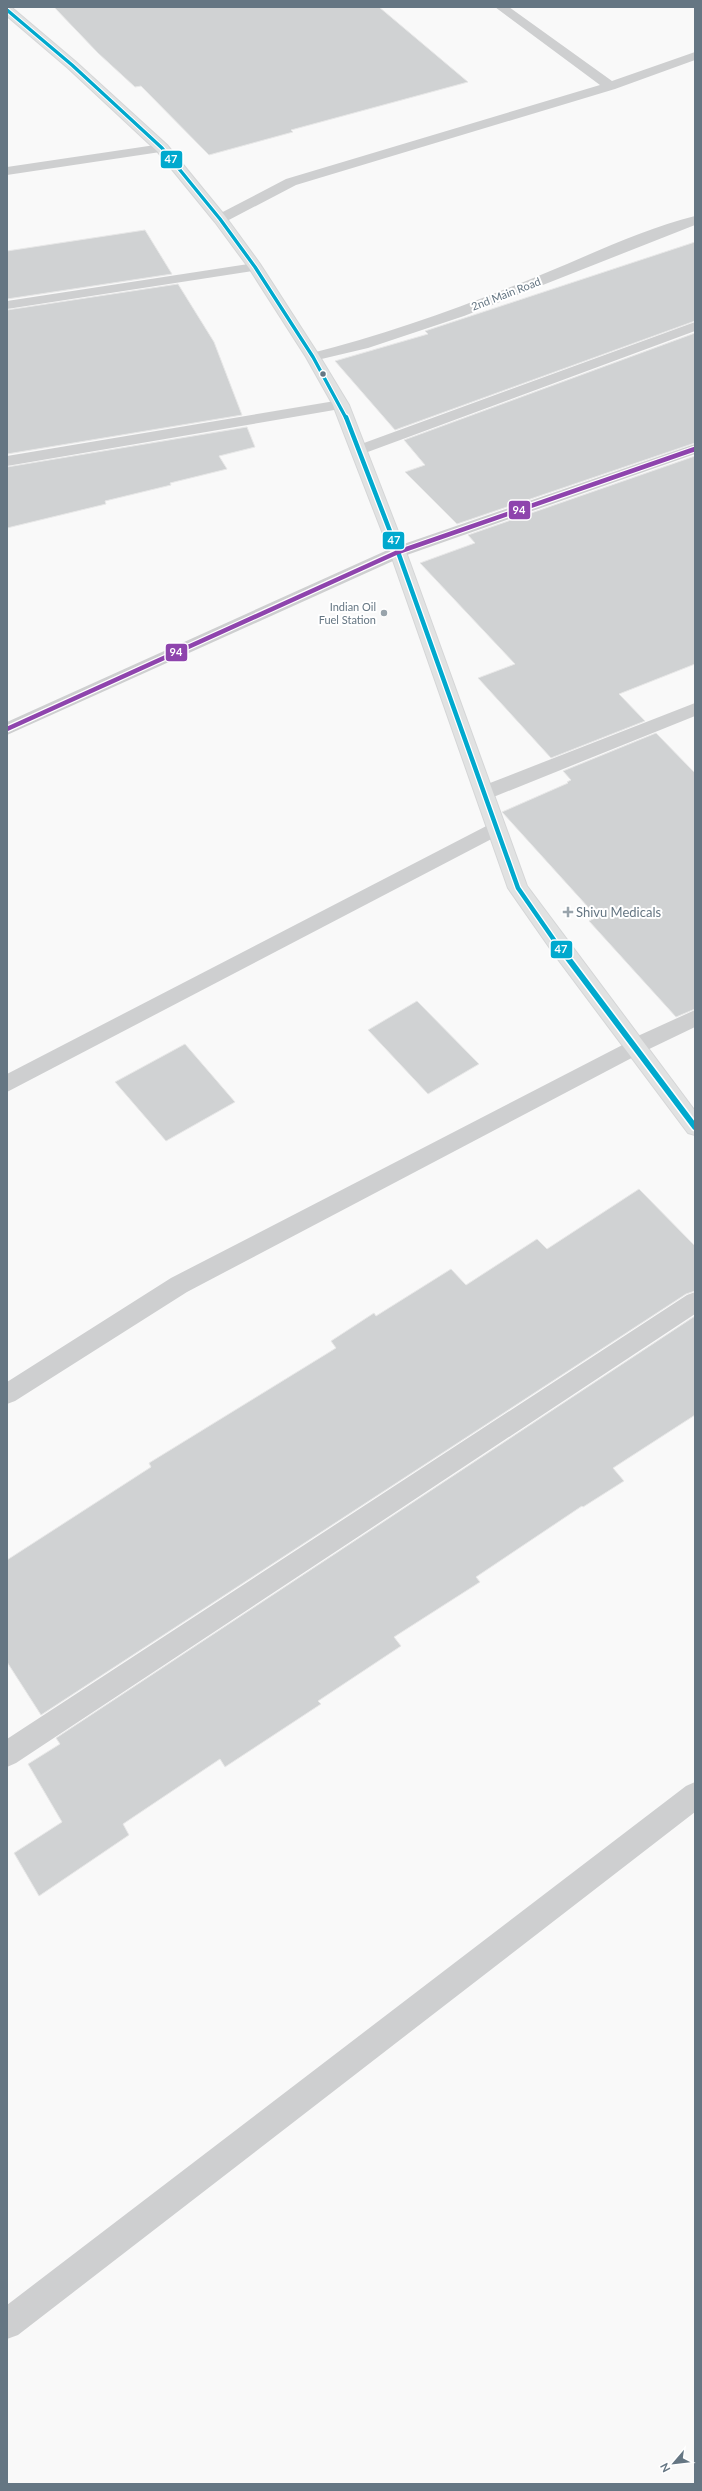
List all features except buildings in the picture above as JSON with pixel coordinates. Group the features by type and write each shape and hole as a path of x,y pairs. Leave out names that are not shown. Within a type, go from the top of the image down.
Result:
{"street":[{"path":"501,7 610,86"},
{"path":"7,10 72,65 162,148 220,219 255,268 313,357 341,405 359,450 398,552 518,888 539,920 636,1046 695,1127"},
{"path":"220,219 291,182 610,86 695,56"},
{"path":"7,171 162,148"},
{"name":"2nd Main Road","path":"313,357 348,349 458,313 695,220"},
{"path":"7,305 255,268"},
{"path":"359,450 695,326"},
{"path":"7,461 341,405"},
{"path":"7,729 398,552 695,449"},
{"path":"484,793 695,709"},
{"path":"7,1084 496,828"},
{"path":"7,1394 179,1285 636,1046 695,1018"},
{"path":"7,1754 695,1302"},
{"path":"7,2324 695,1795"}],"transit line":[{"name":"47","path":"7,10 72,65 162,148 220,219 255,267 313,357 341,405 398,552 518,888 583,979 695,1127"},
{"name":"94","path":"7,729 398,552 695,449"}],"place":[{"name":"Indian Oil Fuel Station","path":"384,613"},
{"name":"Shivu Medicals","path":"568,912"}]}
